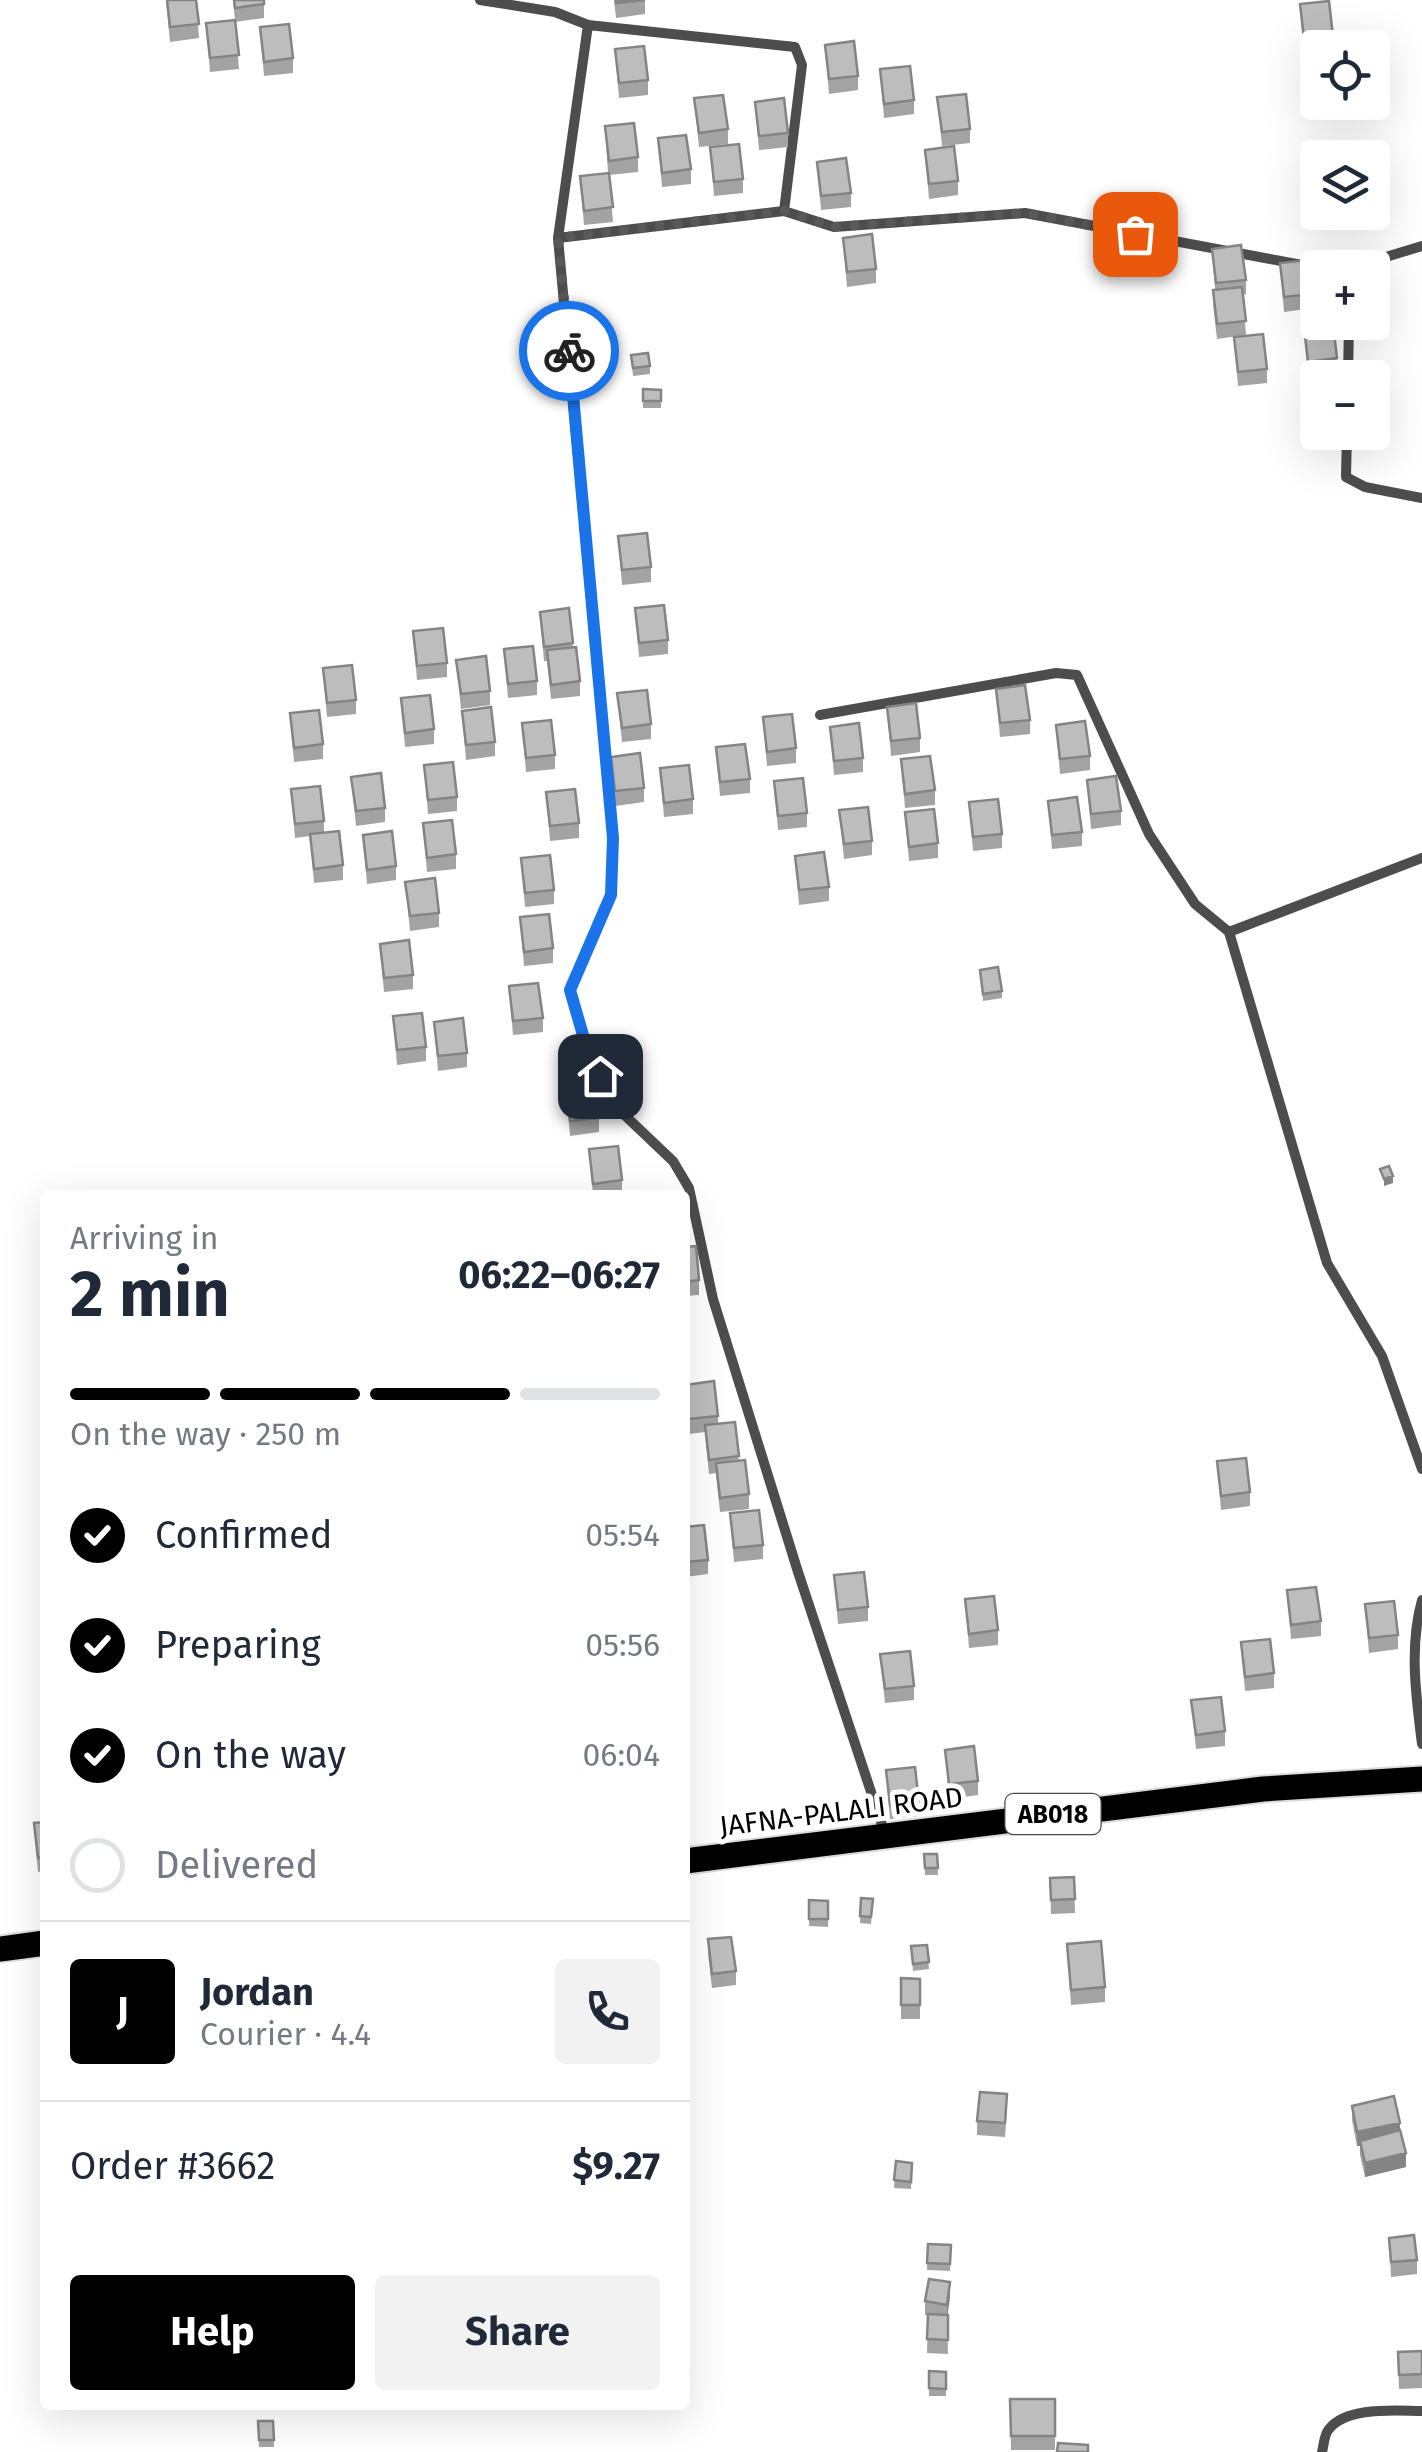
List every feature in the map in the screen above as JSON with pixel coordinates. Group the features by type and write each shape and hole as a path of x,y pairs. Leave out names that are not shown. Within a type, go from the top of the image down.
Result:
{"main road":[{"name":"JAFNA-PALALI ROAD","path":"690,1860 1262,1789 1422,1779"},
{"path":"0,1949 40,1944"}],"street":[{"path":"480,0 555,12 588,25 795,48 802,66 784,211"},
{"path":"588,25 558,238 613,838 611,895 570,990 587,1049 613,1104 673,1161 689,1190"},
{"path":"558,238 784,211 834,227 1025,213 1300,265"},
{"path":"1390,256 1422,246"},
{"path":"1347,450 1346,477 1365,487 1422,498"},
{"path":"820,715 1056,673 1077,674 1150,834 1195,904 1228,932 1327,1263 1382,1356 1422,1469"},
{"path":"1228,932 1422,858"},
{"path":"690,1193 713,1299 885,1835"},
{"path":"1422,1600 1416,1620 1414,1687 1422,1744"},
{"path":"1322,2452 1327,2430 1344,2417 1374,2411 1422,2412"}],"building":[{"path":"167,0 196,0 199,24 170,27"},
{"path":"234,0 264,0 264,4 235,8"},
{"path":"1329,1 1332,30 1303,30 1300,4"},
{"path":"235,20 239,55 210,58 206,23"},
{"path":"289,24 293,58 264,62 260,27"},
{"path":"854,41 858,76 829,79 825,45"},
{"path":"644,46 648,80 619,83 615,49"},
{"path":"910,66 914,100 884,104 880,69"},
{"path":"966,94 970,129 942,132 937,97"},
{"path":"723,95 728,129 699,133 694,98"},
{"path":"784,98 788,133 759,136 755,102"},
{"path":"634,123 638,157 609,161 605,126"},
{"path":"686,135 691,169 662,173 658,138"},
{"path":"739,144 743,179 714,182 710,147"},
{"path":"954,146 958,181 929,184 925,150"},
{"path":"846,158 851,193 821,196 817,162"},
{"path":"609,173 613,207 584,211 580,176"},
{"path":"872,234 876,269 847,272 843,238"},
{"path":"1241,245 1246,280 1216,283 1212,249"},
{"path":"1300,261 1300,295 1284,297 1280,263"},
{"path":"1242,287 1246,321 1217,324 1213,290"},
{"path":"1263,334 1267,369 1238,372 1234,337"},
{"path":"1305,340 1335,340 1337,358 1308,360"},
{"path":"648,353 650,366 633,368 631,355"},
{"path":"643,389 661,390 661,401 643,401"},
{"path":"647,533 651,567 622,570 618,536"},
{"path":"664,605 668,640 639,643 635,608"},
{"path":"569,608 573,643 544,647 540,612"},
{"path":"443,628 447,663 417,666 413,631"},
{"path":"533,646 537,681 508,684 504,649"},
{"path":"576,647 580,681 551,685 547,650"},
{"path":"486,656 490,691 461,694 456,660"},
{"path":"352,665 356,700 327,703 323,668"},
{"path":"1025,685 1030,720 1000,723 996,689"},
{"path":"647,690 651,724 622,728 617,693"},
{"path":"430,695 434,729 405,733 401,698"},
{"path":"916,703 920,738 891,741 887,707"},
{"path":"491,707 495,742 466,745 462,711"},
{"path":"319,710 323,744 294,748 290,713"},
{"path":"792,714 796,748 767,752 763,717"},
{"path":"551,720 555,755 526,758 522,723"},
{"path":"1085,721 1090,756 1060,759 1056,725"},
{"path":"859,723 863,758 834,761 830,727"},
{"path":"745,744 750,779 720,782 716,747"},
{"path":"640,753 644,788 615,791 611,757"},
{"path":"930,756 935,790 905,794 901,759"},
{"path":"453,762 457,797 428,800 424,765"},
{"path":"689,765 693,799 664,803 660,768"},
{"path":"381,773 385,808 356,811 351,777"},
{"path":"1116,776 1121,811 1091,814 1087,780"},
{"path":"803,778 807,813 778,816 774,781"},
{"path":"320,786 324,821 295,824 291,789"},
{"path":"575,789 579,823 550,826 546,792"},
{"path":"1077,797 1082,832 1052,835 1048,801"},
{"path":"998,799 1002,834 973,837 969,802"},
{"path":"868,807 872,841 844,844 839,810"},
{"path":"934,809 938,843 909,847 905,812"},
{"path":"452,820 456,854 427,858 423,823"},
{"path":"339,831 343,865 314,869 310,834"},
{"path":"392,831 396,866 367,870 363,835"},
{"path":"824,852 829,887 799,890 795,856"},
{"path":"550,855 554,890 525,893 521,858"},
{"path":"435,878 439,913 410,916 405,882"},
{"path":"549,914 553,948 524,952 520,917"},
{"path":"409,940 413,975 384,978 380,944"},
{"path":"998,967 1002,991 983,994 980,970"},
{"path":"538,983 543,1018 513,1021 509,986"},
{"path":"422,1013 426,1047 397,1050 393,1016"},
{"path":"463,1018 467,1053 438,1056 434,1022"},
{"path":"595,1083 599,1118 570,1121 566,1087"},
{"path":"618,1146 622,1180 593,1184 589,1149"},
{"path":"1389,1166 1393,1176 1384,1179 1380,1169"},
{"path":"696,1246 699,1280 690,1281 690,1247"},
{"path":"714,1381 718,1416 690,1419 690,1384"},
{"path":"735,1422 739,1456 709,1460 705,1425"},
{"path":"1246,1458 1250,1492 1221,1496 1217,1461"},
{"path":"745,1460 749,1494 720,1498 716,1463"},
{"path":"759,1510 763,1545 734,1548 730,1513"},
{"path":"704,1525 708,1560 690,1562 690,1526"},
{"path":"864,1572 868,1607 838,1610 834,1575"},
{"path":"1316,1587 1321,1621 1291,1625 1287,1590"},
{"path":"994,1596 998,1630 969,1634 965,1599"},
{"path":"1394,1601 1398,1635 1369,1638 1365,1604"},
{"path":"1270,1639 1274,1673 1245,1677 1241,1642"},
{"path":"910,1651 914,1686 885,1689 880,1654"},
{"path":"1221,1697 1225,1731 1196,1735 1191,1700"},
{"path":"974,1746 978,1781 949,1784 945,1750"},
{"path":"915,1767 919,1802 890,1805 886,1770"},
{"path":"40,1822 40,1858 38,1858 34,1823"},
{"path":"924,1854 937,1854 938,1868 925,1868"},
{"path":"1074,1877 1075,1899 1051,1900 1050,1878"},
{"path":"861,1898 873,1899 871,1917 860,1916"},
{"path":"809,1900 828,1901 828,1919 809,1919"},
{"path":"731,1937 736,1971 712,1974 708,1939"},
{"path":"1101,1941 1105,1987 1071,1990 1067,1944"},
{"path":"927,1945 929,1962 913,1964 911,1946"},
{"path":"901,1978 920,1979 920,2005 901,2005"},
{"path":"980,2092 1007,2094 1005,2123 977,2121"},
{"path":"1394,2096 1400,2123 1357,2132 1352,2106"},
{"path":"1400,2130 1406,2153 1365,2163 1360,2141"},
{"path":"896,2161 912,2163 911,2182 894,2180"},
{"path":"1414,2235 1417,2260 1391,2262 1389,2238"},
{"path":"928,2244 951,2245 950,2264 927,2263"},
{"path":"929,2279 950,2282 947,2305 925,2301"},
{"path":"928,2314 948,2315 948,2340 927,2339"},
{"path":"1422,2351 1422,2374 1399,2375 1398,2352"},
{"path":"929,2371 946,2372 946,2389 929,2388"},
{"path":"1010,2399 1055,2399 1055,2436 1011,2436"},
{"path":"258,2421 273,2421 274,2440 259,2440"},
{"path":"1058,2443 1088,2445 1088,2452 1057,2452"}],"way so far":[{"path":"569,351 558,238 784,211 834,227 1025,213 1135,234"}],"route":[{"path":"569,351 613,838 611,895 570,990 587,1049 600,1076"}]}
